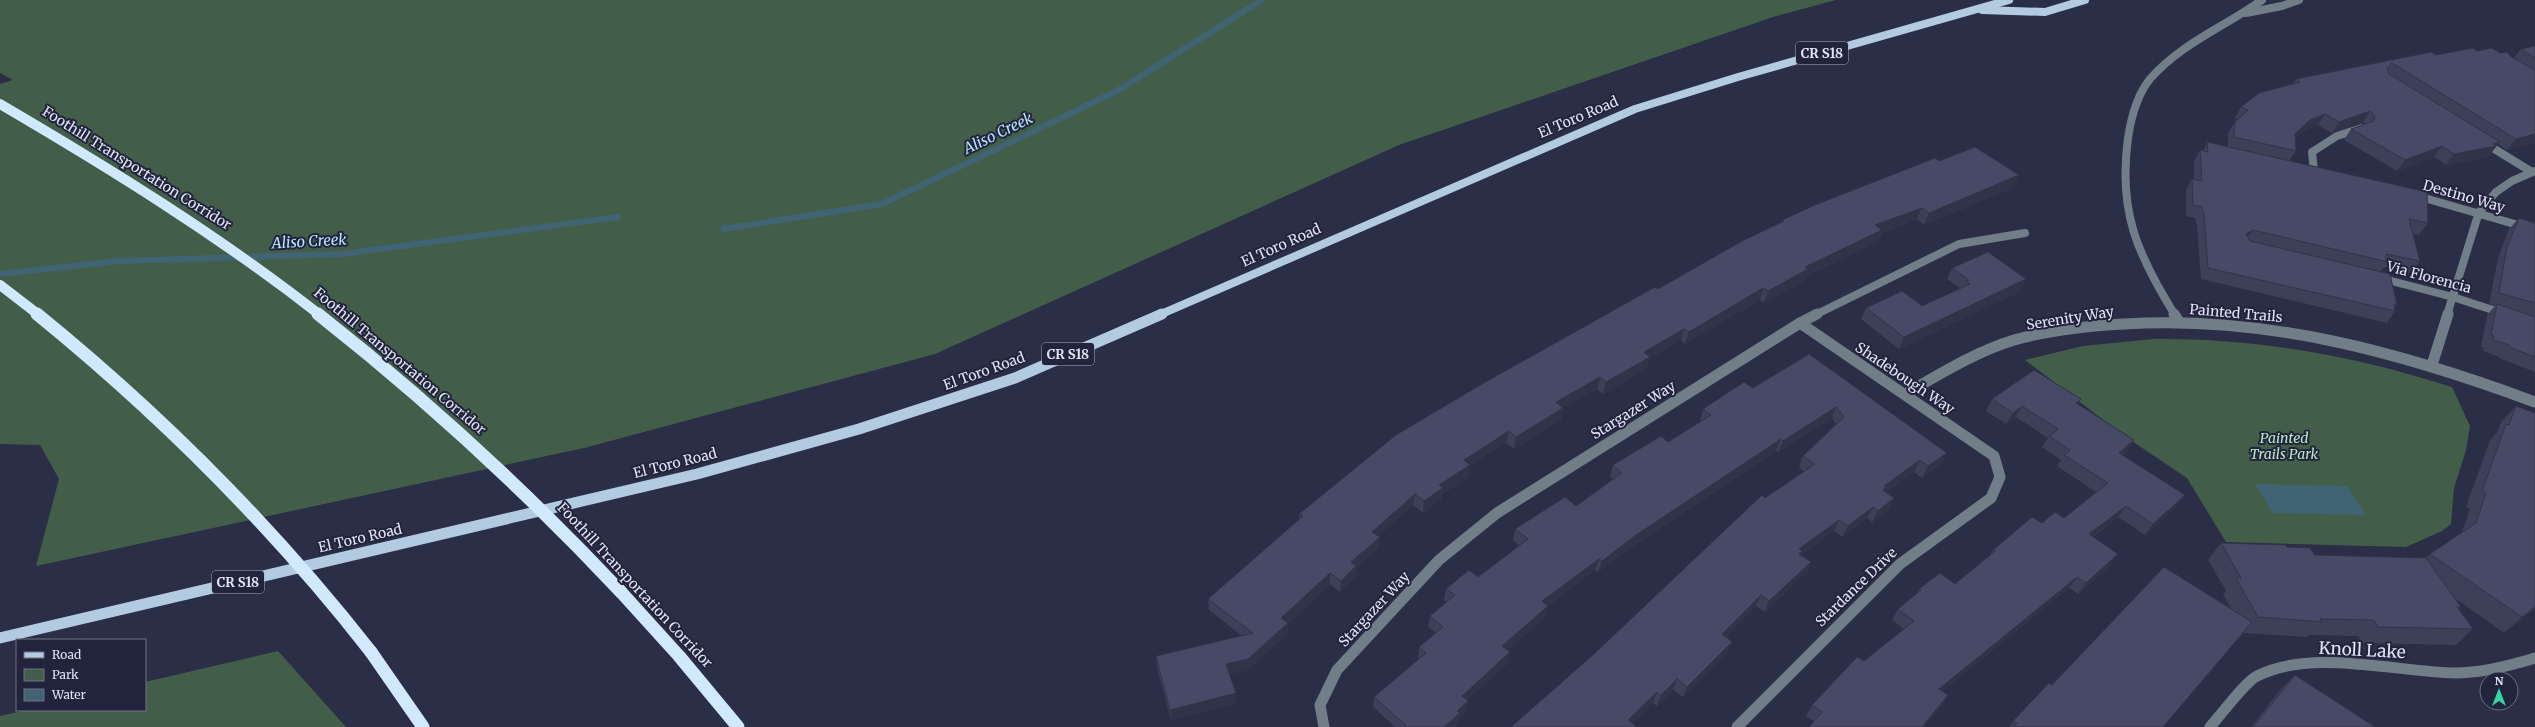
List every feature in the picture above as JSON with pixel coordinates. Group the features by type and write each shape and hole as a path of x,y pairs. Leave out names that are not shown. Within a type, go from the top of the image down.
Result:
{"highway":[{"name":"Foothill Transportation Corridor","path":"0,104 58,137 232,248 381,364 478,447 576,542 680,656 738,727"},
{"path":"0,285 26,304 144,405 270,532 371,652 423,727"}],"main road":[{"name":"El Toro Road","path":"0,638 696,474 859,429 1015,378 1635,108 1738,76 2009,0"},
{"path":"1976,10 2045,12 2085,0"}],"street":[{"name":"Painted Trails","path":"2262,0 2244,14 2193,42 2150,79 2131,119 2124,170 2128,215 2144,258 2179,322 2240,326 2295,333 2360,345 2432,365 2535,402"},
{"name":"Painted Trails","path":"2244,14 2282,6 2299,0"},
{"path":"2314,172 2312,152 2337,136 2362,128"},
{"path":"2478,139 2534,172"},
{"path":"2432,365 2479,212 2496,192 2512,181 2534,172"},
{"name":"Destino Way","path":"2407,194 2479,212 2535,230"},
{"name":"Stargazer Way","path":"1324,727 1320,704 1337,670 1434,566 1498,513 1800,323 1959,244 2025,233"},
{"name":"Via Florencia","path":"2367,275 2453,297 2514,317"},
{"name":"Serenity Way","path":"1905,394 1965,360 2029,336 2097,325 2179,322"},
{"name":"Shadebough Way","path":"1800,323 1994,456"},
{"name":"Stardance Drive","path":"1737,727 1900,564 1991,498 2001,482 2001,469 1994,456"},
{"name":"Knoll Lake","path":"2210,727 2256,676 2287,667 2321,662 2456,673 2502,668 2535,658"}],"green space":[{"path":"0,0 1836,0 1776,16 1399,145 935,354 584,448 36,566 59,479 40,445 0,444 0,84 13,80 0,73"},
{"name":"Painted Trails Park","path":"2154,339 2230,342 2305,351 2379,366 2452,387 2470,426 2466,450 2454,488 2451,524 2442,531 2406,547 2226,542 2187,478 2123,435 2025,360 2083,346"},
{"path":"278,651 346,727 0,727 0,716 22,711 146,711 146,682"}],"water":[{"path":"2255,484 2347,486 2366,515 2273,513"}],"building":[{"path":"2535,46 2535,58 2521,49"},
{"path":"2473,48 2477,51 2492,48 2500,53 2507,52 2510,56 2535,70 2535,134 2516,139 2392,63 2387,68 2389,74 2500,142 2493,144 2496,146 2454,154 2442,146 2405,160 2351,129 2374,121 2375,116 2370,111 2339,122 2325,114 2310,120 2295,134 2296,151 2234,137 2235,122 2248,110 2241,107 2259,93 2300,82 2296,79 2431,52 2436,55"},
{"path":"2207,142 2427,192 2428,223 2409,219 2420,261 2386,254 2388,262 2253,230 2246,234 2250,241 2390,274 2397,305 2394,304 2395,311 2208,268 2204,215 2202,207 2193,205 2192,179 2202,181 2200,150 2208,152"},
{"path":"1975,147 2019,175 1929,213 1922,208 1875,225 1882,230 1805,267 1808,269 1768,291 1763,288 1689,332 1684,329 1644,352 1650,357 1606,382 1600,377 1556,402 1563,408 1516,437 1509,431 1464,460 1470,465 1439,485 1443,488 1424,501 1415,494 1372,532 1380,537 1351,562 1356,566 1341,581 1330,573 1281,618 1288,623 1248,659 1226,664 1236,693 1170,710 1156,656 1253,633 1208,599 1303,516 1299,514 1396,435 1482,384 1655,287 1658,289 1742,241 1784,221 1782,220 1815,205 1935,158 1939,161"},
{"path":"2519,218 2535,223 2535,303 2499,293 2507,247"},
{"path":"1988,252 2026,279 1904,337 1866,308 1902,291 1922,306 1970,284 1966,281 1969,280 1952,268"},
{"path":"2497,304 2535,317 2535,357 2509,347 2509,345 2493,340 2494,336 2491,335"},
{"path":"1809,354 1947,453 1928,466 1920,460 1884,486 1886,487 1883,490 1894,498 1878,511 1873,507 1848,526 1839,520 1799,549 1803,551 1799,554 1811,562 1769,601 1761,595 1722,634 1732,642 1687,687 1677,679 1661,695 1657,692 1628,720 1637,727 1511,727 1594,654 1762,495 1765,498 1815,464 1803,456 1844,417 1836,407 1783,441 1781,439 1636,535 1602,561 1599,559 1542,601 1548,606 1502,646 1510,652 1462,696 1468,701 1457,711 1460,713 1444,727 1408,727 1374,697 1426,653 1419,647 1443,627 1430,616 1455,595 1446,589 1469,570 1478,577 1528,539 1515,529 1565,497 1576,506 1622,473 1613,465 1661,436 1668,442 1711,415 1703,409 1744,382 1753,388"},
{"path":"2034,370 2081,399 2076,403 2134,440 2119,453 2185,495 2153,524 2126,506 2089,534 2118,554 2086,583 2077,577 1939,689 1948,695 1922,727 1809,727 1822,712 1812,705 1857,657 1864,661 1914,621 1898,609 1921,590 1919,589 1940,573 1955,584 1995,551 1993,550 2032,517 2042,523 2055,512 2064,518 2108,483 2064,455 2070,450 2049,436 2058,429 2022,406 2013,413 1992,399"},
{"path":"2516,406 2535,413 2535,607 2522,617 2430,554 2476,523 2486,493 2482,491 2506,424 2509,425"},
{"path":"2221,543 2286,545 2287,547 2310,548 2315,555 2426,558 2461,607 2457,607 2473,629 2378,627 2374,620 2320,619 2322,622 2258,617 2236,578 2241,578"},
{"path":"2164,567 2252,622 2163,727 2013,727 2017,723 2013,721 2049,683 2052,685"},
{"path":"2295,675 2375,727 2253,727"}],"waterway":[{"name":"Aliso Creek","path":"723,229 882,204 1117,91 1262,0"},
{"name":"Aliso Creek","path":"0,274 119,261 343,254 618,217"}]}
